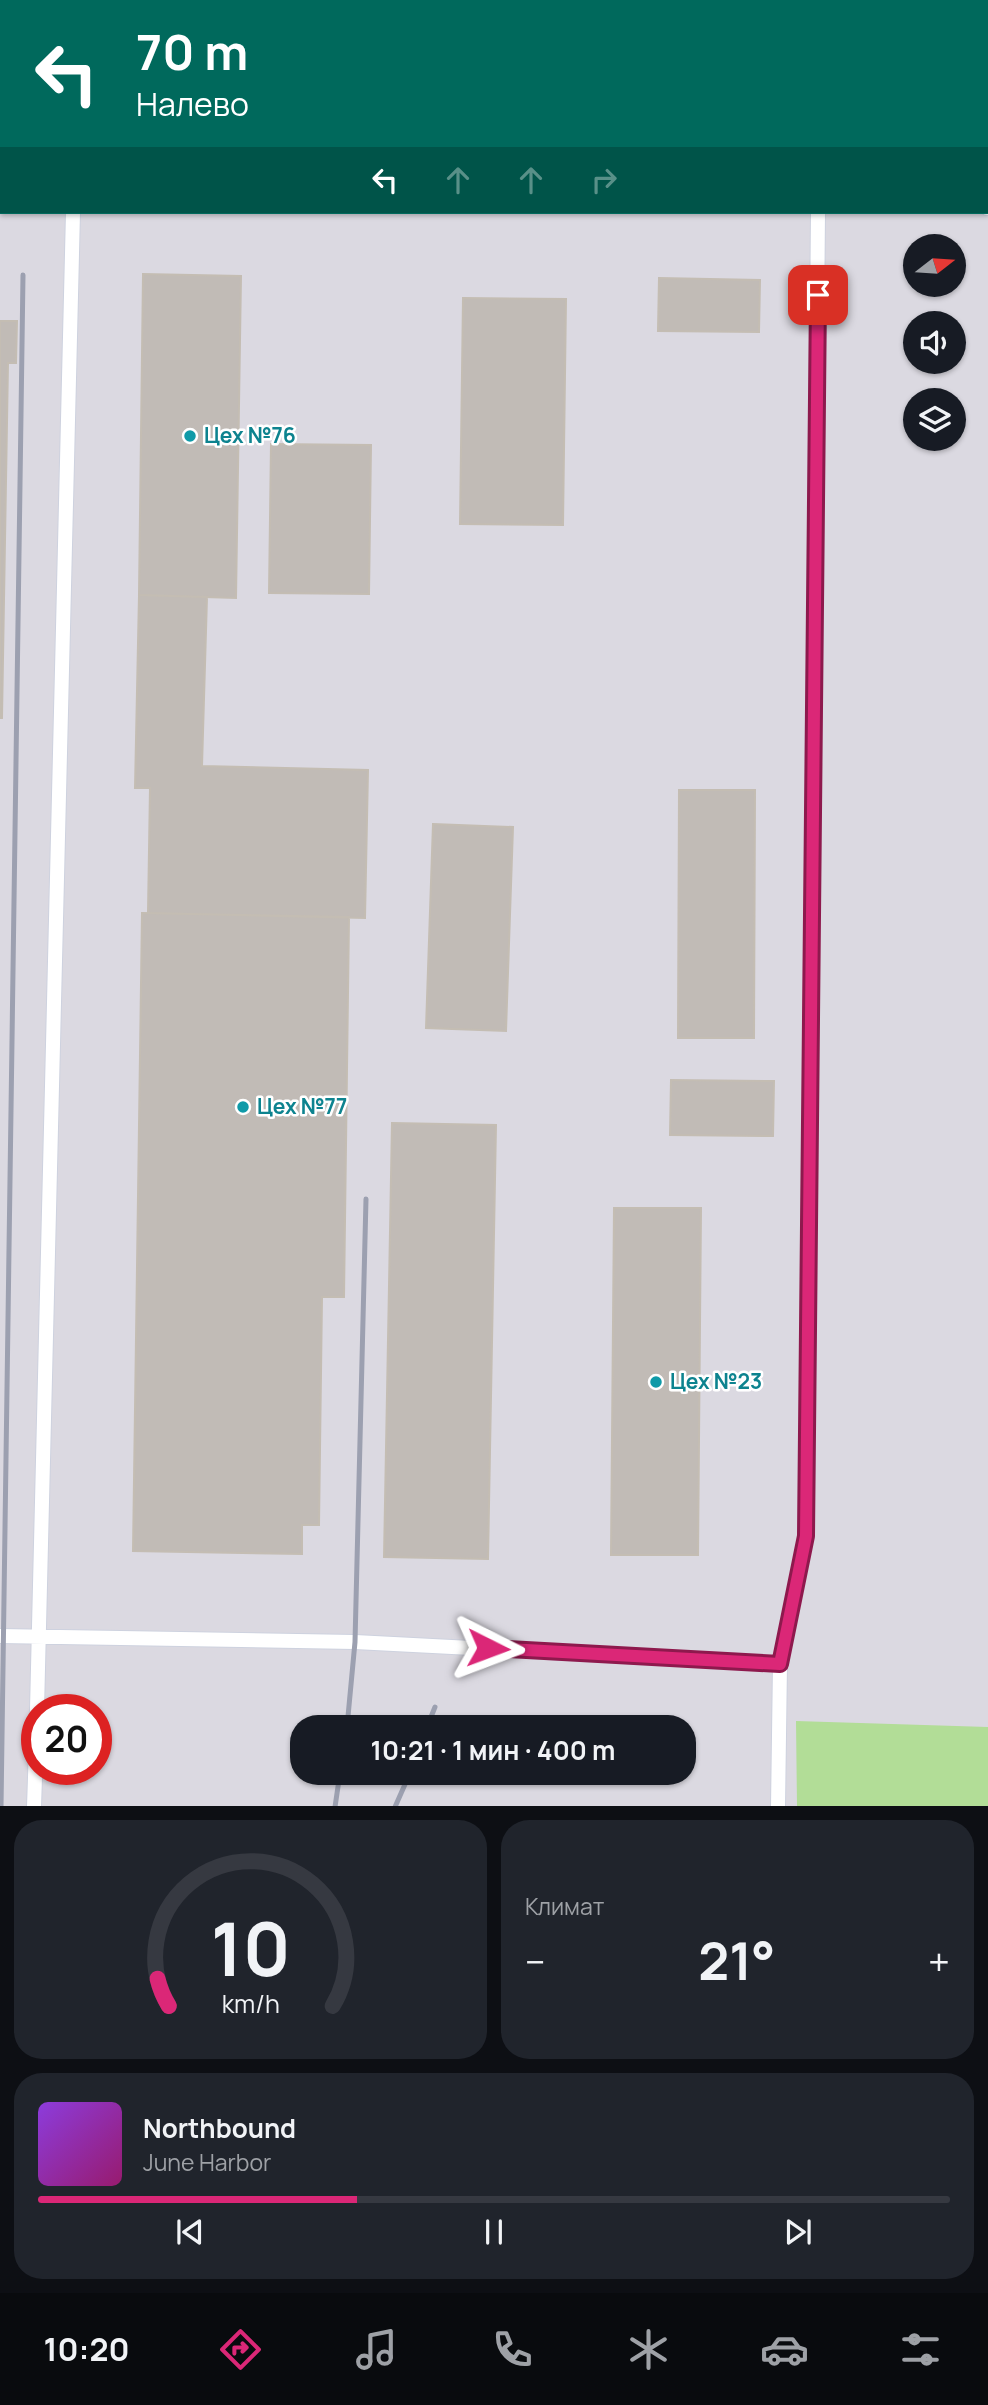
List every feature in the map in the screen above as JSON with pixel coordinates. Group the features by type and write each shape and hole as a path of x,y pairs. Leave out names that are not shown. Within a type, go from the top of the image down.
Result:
{"lane":[{"path":"38,1694 73,214"},
{"path":"778,1806 780,1664 806,1536 818,214"},
{"path":"0,1636 355,1642 780,1664"},
{"path":"34,1806 35,1785"}],"shaded area":[{"path":"0,214 988,214 988,1806 0,1806"}],"green space":[{"path":"796,1721 988,1727 988,1806 797,1806"}],"building":[{"name":"Цех №76","path":"143,274 241,276 236,598 139,595"},
{"path":"659,278 760,280 759,332 658,331"},
{"path":"463,298 566,299 563,525 460,524"},
{"path":"0,321 17,321 16,363 8,363 2,718 0,718"},
{"path":"271,444 371,445 369,594 269,593"},
{"path":"139,595 207,597 202,766 368,770 365,918 148,913 150,788 135,788"},
{"path":"679,790 755,790 754,1038 678,1038"},
{"path":"433,824 513,827 506,1031 426,1028"},
{"name":"Цех №77","path":"142,913 349,917 344,1297 322,1297 319,1525 302,1525 302,1554 133,1551"},
{"path":"671,1080 774,1081 773,1136 670,1135"},
{"path":"392,1123 496,1125 488,1559 384,1557"},
{"name":"Цех №23","path":"614,1208 701,1208 698,1555 611,1555"}],"railway":[{"path":"1,1806 23,275"},
{"path":"348,1715 355,1642 366,1199"},
{"path":"432,1715 435,1707"},
{"path":"335,1806 338,1785"},
{"path":"395,1806 405,1785"}],"place":[{"name":"Цех №76","path":"190,436"},
{"name":"Цех №77","path":"243,1107"},
{"name":"Цех №23","path":"656,1382"}],"route":[{"path":"488,1648 780,1664 806,1536 818,295"}]}
